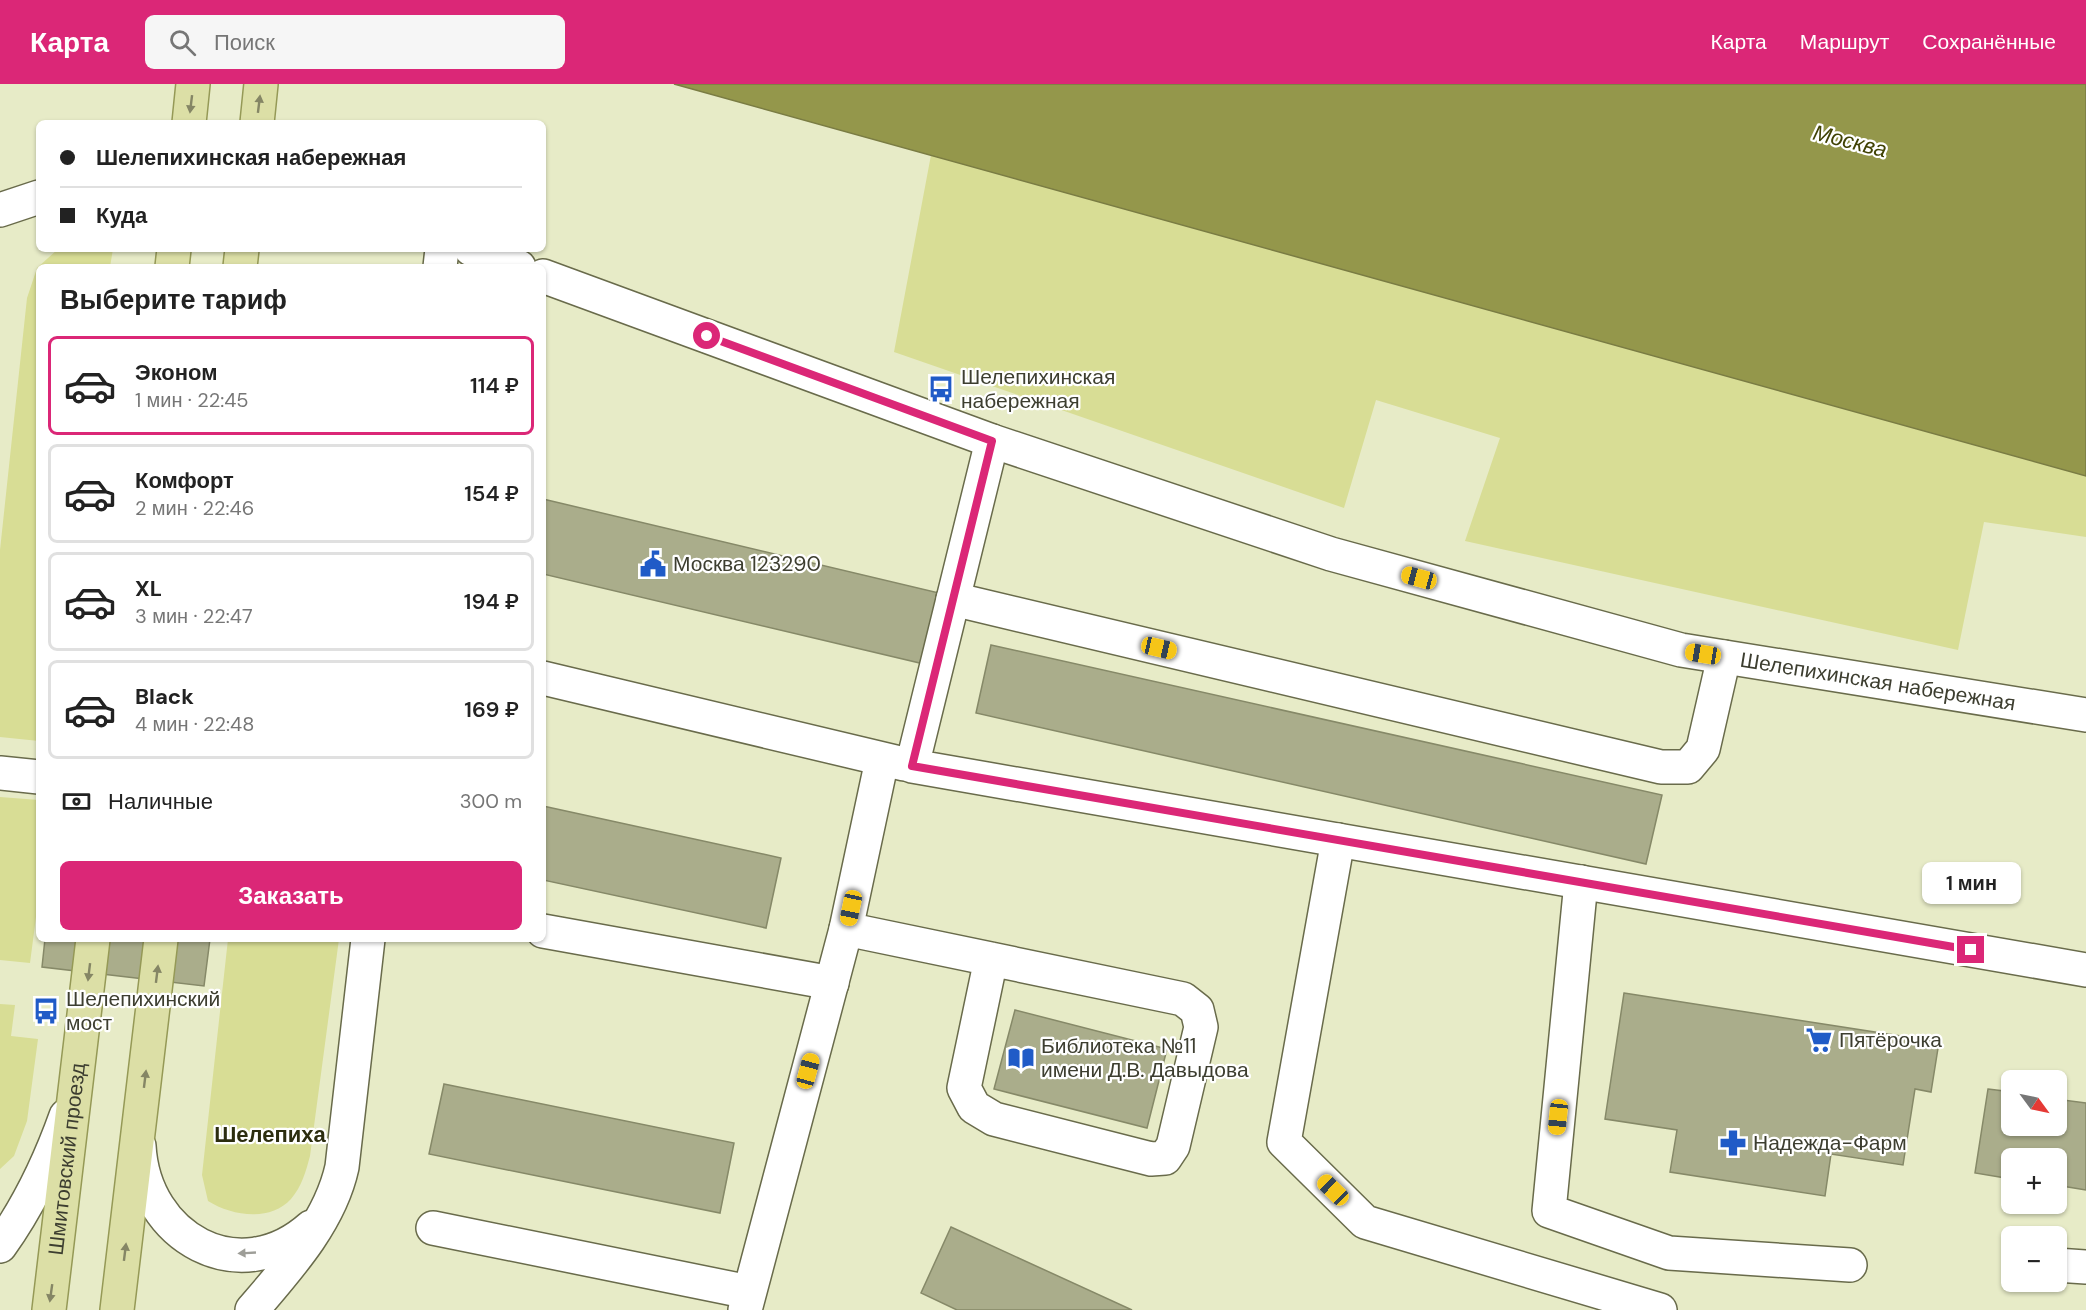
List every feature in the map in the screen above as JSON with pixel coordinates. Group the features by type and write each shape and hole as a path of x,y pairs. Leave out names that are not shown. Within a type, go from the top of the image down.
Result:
{"main road":[{"path":"189,120 194,84"},
{"path":"257,120 261,84"},
{"name":"Шмитовский проезд","path":"49,1310 93,942"},
{"path":"117,1310 161,942"}],"street":[{"path":"0,210 36,197"},
{"path":"479,252 511,264"},
{"name":"Шелепихинская набережная","path":"546,277 992,441 1331,555 1681,650 2086,715"},
{"path":"433,1228 747,1301 846,929 897,763 953,599 992,441"},
{"path":"953,599 1661,767 1688,767 1703,749 1724,657"},
{"path":"546,679 897,763 2086,970"},
{"path":"0,773 36,777"},
{"path":"1338,840 1284,1142 1365,1222 1660,1310"},
{"path":"1581,882 1549,1211 1669,1253 1850,1265"},
{"path":"846,929 991,959 1183,999 1197,1010 1201,1027 1173,1146 1166,1158 1151,1160 994,1119 974,1107 964,1088 991,959"},
{"path":"546,932 832,983"},
{"path":"252,1310 304,1246 338,1186 368,942"},
{"path":"0,1246 53,1154 76,1089"},
{"path":"138,1137 144,1180 151,1198 176,1230 191,1241 210,1249 229,1254 269,1251 303,1234 317,1221 329,1204"},
{"path":"0,1204 15,1197 40,1177"},
{"path":"2067,1267 2086,1268"}],"shaded area":[{"path":"931,155 2086,476 2086,537 1984,522 1958,650 1465,541 1500,438 1376,400 1344,508 894,352"},
{"path":"55,252 112,252 110,264 41,264"},
{"path":"36,271 36,741 0,737 0,550 27,298"},
{"path":"0,797 36,800 36,917 30,963 0,960"},
{"path":"228,942 339,942 310,1156 301,1184 291,1199 273,1211 262,1214 239,1213 208,1201 202,1175"},
{"path":"0,1004 15,1005 11,1036 38,1039 27,1121 14,1156 0,1169"}],"water":[{"name":"Москва","path":"674,84 2086,84 2086,476"}],"building":[{"path":"546,500 939,593 924,664 546,575"},
{"path":"991,645 1662,795 1646,864 976,713"},
{"path":"546,807 781,858 766,928 546,881"},
{"path":"45,942 210,942 204,986 42,967"},
{"path":"1624,993 1939,1042 1931,1092 1915,1089 1903,1165 1831,1154 1825,1196 1670,1172 1677,1130 1605,1119"},
{"path":"1015,1010 1167,1049 1147,1128 994,1089"},
{"path":"444,1084 734,1143 720,1213 429,1154"},
{"path":"1988,1089 2001,1091 2001,1136 2067,1136 2067,1100 2086,1103 2086,1190 2067,1187 2067,1148 2001,1148 2001,1177 1975,1173"},
{"path":"951,1227 1132,1310 957,1310 921,1293"}],"place":[{"name":"Шелепихинская набережная","path":"941,389"},
{"name":"Москва 123290","path":"653,564"},
{"name":"Шелепихинский мост","path":"46,1011"},
{"name":"Пятёрочка","path":"1819,1040"},
{"name":"Библиотека №11 имени Д.В. Давыдова","path":"1021,1058"},
{"name":"Надежда-Фарм","path":"1733,1143"}],"district":[{"name":"Шелепиха","path":"270,1134"}],"route":[{"path":"707,336 992,441 912,766 1971,950"}]}
